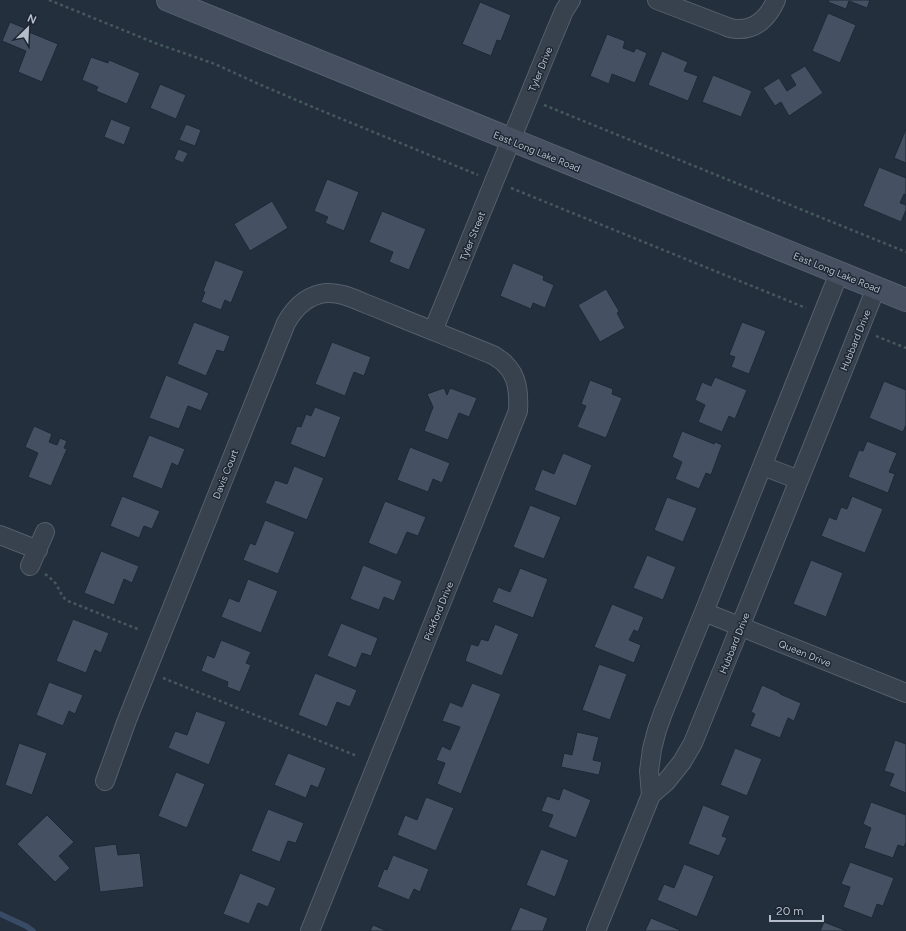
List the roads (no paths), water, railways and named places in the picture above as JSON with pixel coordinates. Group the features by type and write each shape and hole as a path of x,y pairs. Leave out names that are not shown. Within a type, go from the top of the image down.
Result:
{"main road":[{"name":"East Long Lake Road","path":"168,0 906,300"}],"street":[{"name":"Tyler Drive","path":"511,140 564,11 571,0"},
{"path":"657,0 736,30 746,29 756,25 766,17 776,0"},
{"name":"Tyler Street","path":"433,331 511,140"},
{"name":"Hubbard Drive","path":"596,931 651,795 649,771 652,750 663,713 839,273"},
{"name":"Hubbard Drive","path":"651,795 666,782 682,762 693,743 876,288"},
{"name":"Davis Court","path":"105,781 179,589 286,323 292,314 306,299 327,293 340,294 433,331"},
{"name":"Pickford Drive","path":"310,931 518,411 519,397 517,383 513,374 505,364 495,356 433,331"},
{"path":"763,466 799,480"},
{"path":"30,566 45,532"},
{"path":"0,534 38,550"},
{"name":"Queen Drive","path":"704,612 906,693"}],"waterway":[{"path":"0,914 26,926 33,931"}]}
